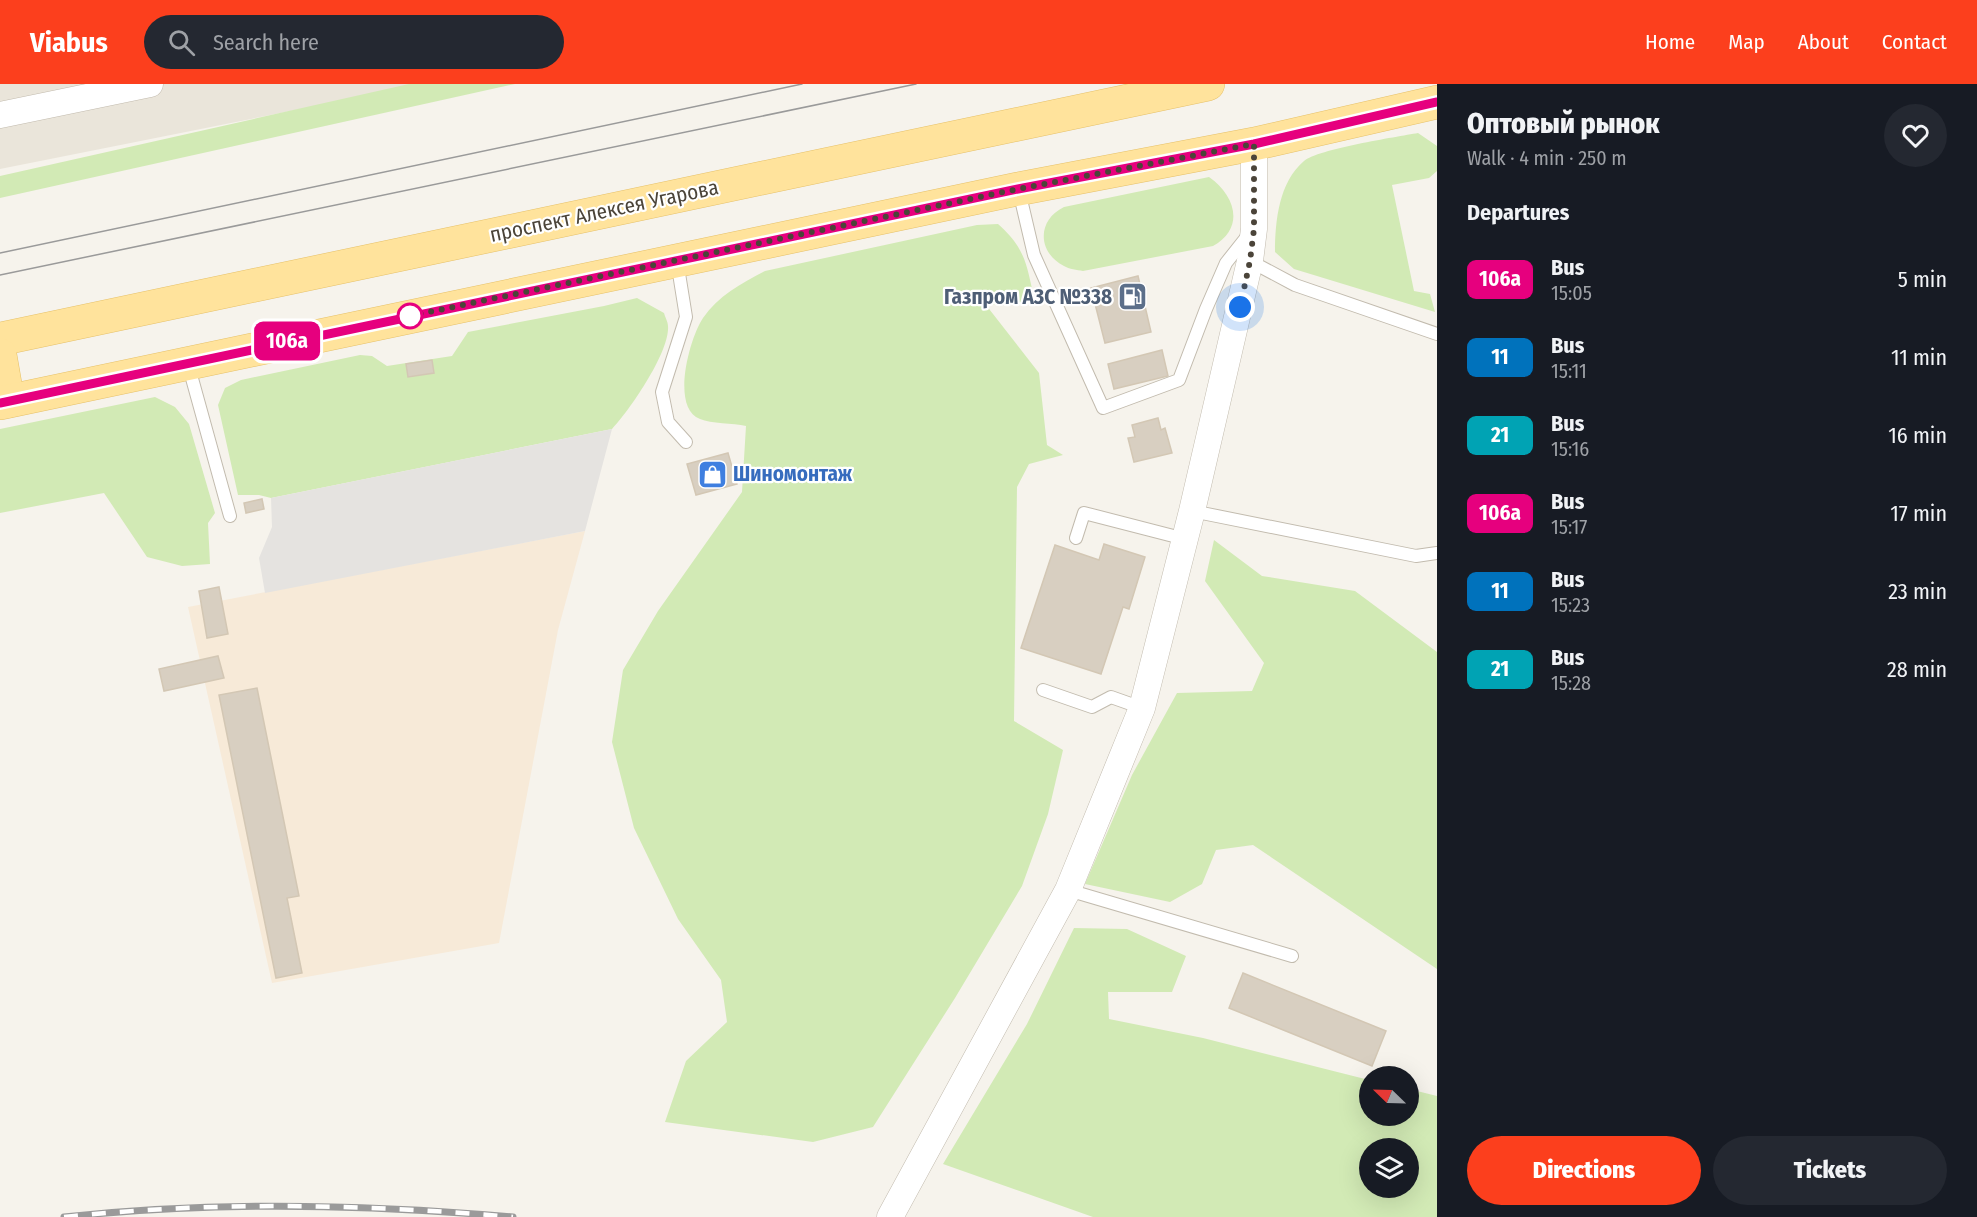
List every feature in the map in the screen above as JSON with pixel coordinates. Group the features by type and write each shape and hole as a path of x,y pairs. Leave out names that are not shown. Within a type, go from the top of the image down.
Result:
{"main road":[{"name":"проспект Алексея Угарова","path":"0,339 1208,84"},
{"path":"0,355 4,402 1018,189 1254,144 1437,102"}],"street":[{"path":"0,115 150,84"},
{"path":"890,1217 1068,890 1142,708 1192,511 1250,261 1254,229 1254,144"}],"lane":[{"path":"1018,189 1034,255 1103,408 1179,380 1226,263 1254,229"},
{"path":"677,261 686,317 662,392 668,422 686,442"},
{"path":"1250,261 1296,285 1437,334"},
{"path":"188,362 230,516"},
{"path":"1192,511 1416,556 1437,553"},
{"path":"1076,538 1084,513 1185,539"},
{"path":"1043,690 1092,707 1111,697 1142,708"},
{"path":"1068,890 1292,956"}],"shaded area":[{"path":"0,84 426,84 0,169"},
{"path":"612,429 585,531 265,593 259,558 272,527 271,498"},
{"path":"585,531 558,630 499,943 272,983 188,607"}],"green space":[{"path":"409,84 515,84 0,198 0,176"},
{"path":"1418,133 1437,146 1437,171 1429,178 1392,185 1414,291 1430,294 1435,312 1294,269 1275,252 1280,203 1289,180 1304,161 1340,148"},
{"path":"1209,177 1226,193 1233,212 1230,230 1213,246 1083,271 1066,267 1055,260 1045,245 1045,228 1049,220 1064,207"},
{"path":"998,224 1008,233 1020,250 1035,301 986,305 1039,373 1047,445 1063,455 1029,464 1017,487 1014,721 1063,750 1048,814 1022,886 955,998 873,1127 813,1142 665,1122 686,1061 727,1022 721,980 678,919 634,828 612,742 623,670 658,611 742,492 746,426 700,419 691,412 686,401 685,372 693,340 703,318 716,303 739,285 765,271 977,225"},
{"path":"637,298 664,313 668,324 667,337 656,365 628,409 612,429 271,498 259,495 238,495 218,405 225,388 241,380 360,355 372,356 387,366 452,356 468,332"},
{"path":"155,397 175,407 189,424 215,513 208,523 210,564 182,566 147,557 104,493 0,513 0,429"},
{"path":"1214,540 1262,576 1355,591 1437,652 1437,969 1253,845 1216,850 1202,884 1170,902 1085,884 1132,775 1177,693 1252,691 1264,663 1205,581"},
{"path":"1074,928 1127,929 1186,956 1172,992 1108,992 1109,1019 1203,1038 1359,1077 1359,1126 1419,1126 1419,1092 1437,1096 1437,1217 1093,1217 943,1164 1027,1024"}],"building":[{"path":"1138,276 1151,332 1105,343 1091,288"},
{"path":"1162,350 1168,376 1114,389 1108,364"},
{"path":"432,360 434,373 408,377 406,364"},
{"path":"1158,418 1161,430 1165,428 1172,453 1134,462 1128,438 1135,437 1132,425"},
{"name":"Шиномонтаж","path":"728,453 737,484 696,495 687,464"},
{"path":"262,499 264,509 246,513 244,503"},
{"path":"1104,544 1145,557 1129,609 1123,607 1101,674 1021,648 1055,545 1099,560"},
{"path":"219,587 228,634 207,638 199,591"},
{"path":"218,656 224,678 164,691 159,669"},
{"path":"257,688 299,896 287,898 302,973 276,978 219,695"},
{"path":"1243,973 1386,1031 1372,1066 1229,1008"}],"tram line":[{"path":"0,253 802,84"},
{"path":"0,275 916,84"}],"railway":[{"path":"64,1217 176,1208 288,1206 401,1209 513,1217"}],"bus line":[{"name":"106а","path":"0,403 1018,189 1254,144 1437,102"}],"place":[{"name":"Газпром АЗС №338","path":"1133,297"},
{"name":"Шиномонтаж","path":"712,474"}],"route":[{"path":"410,316 1018,189 1254,144 1254,229 1240,307"}]}
